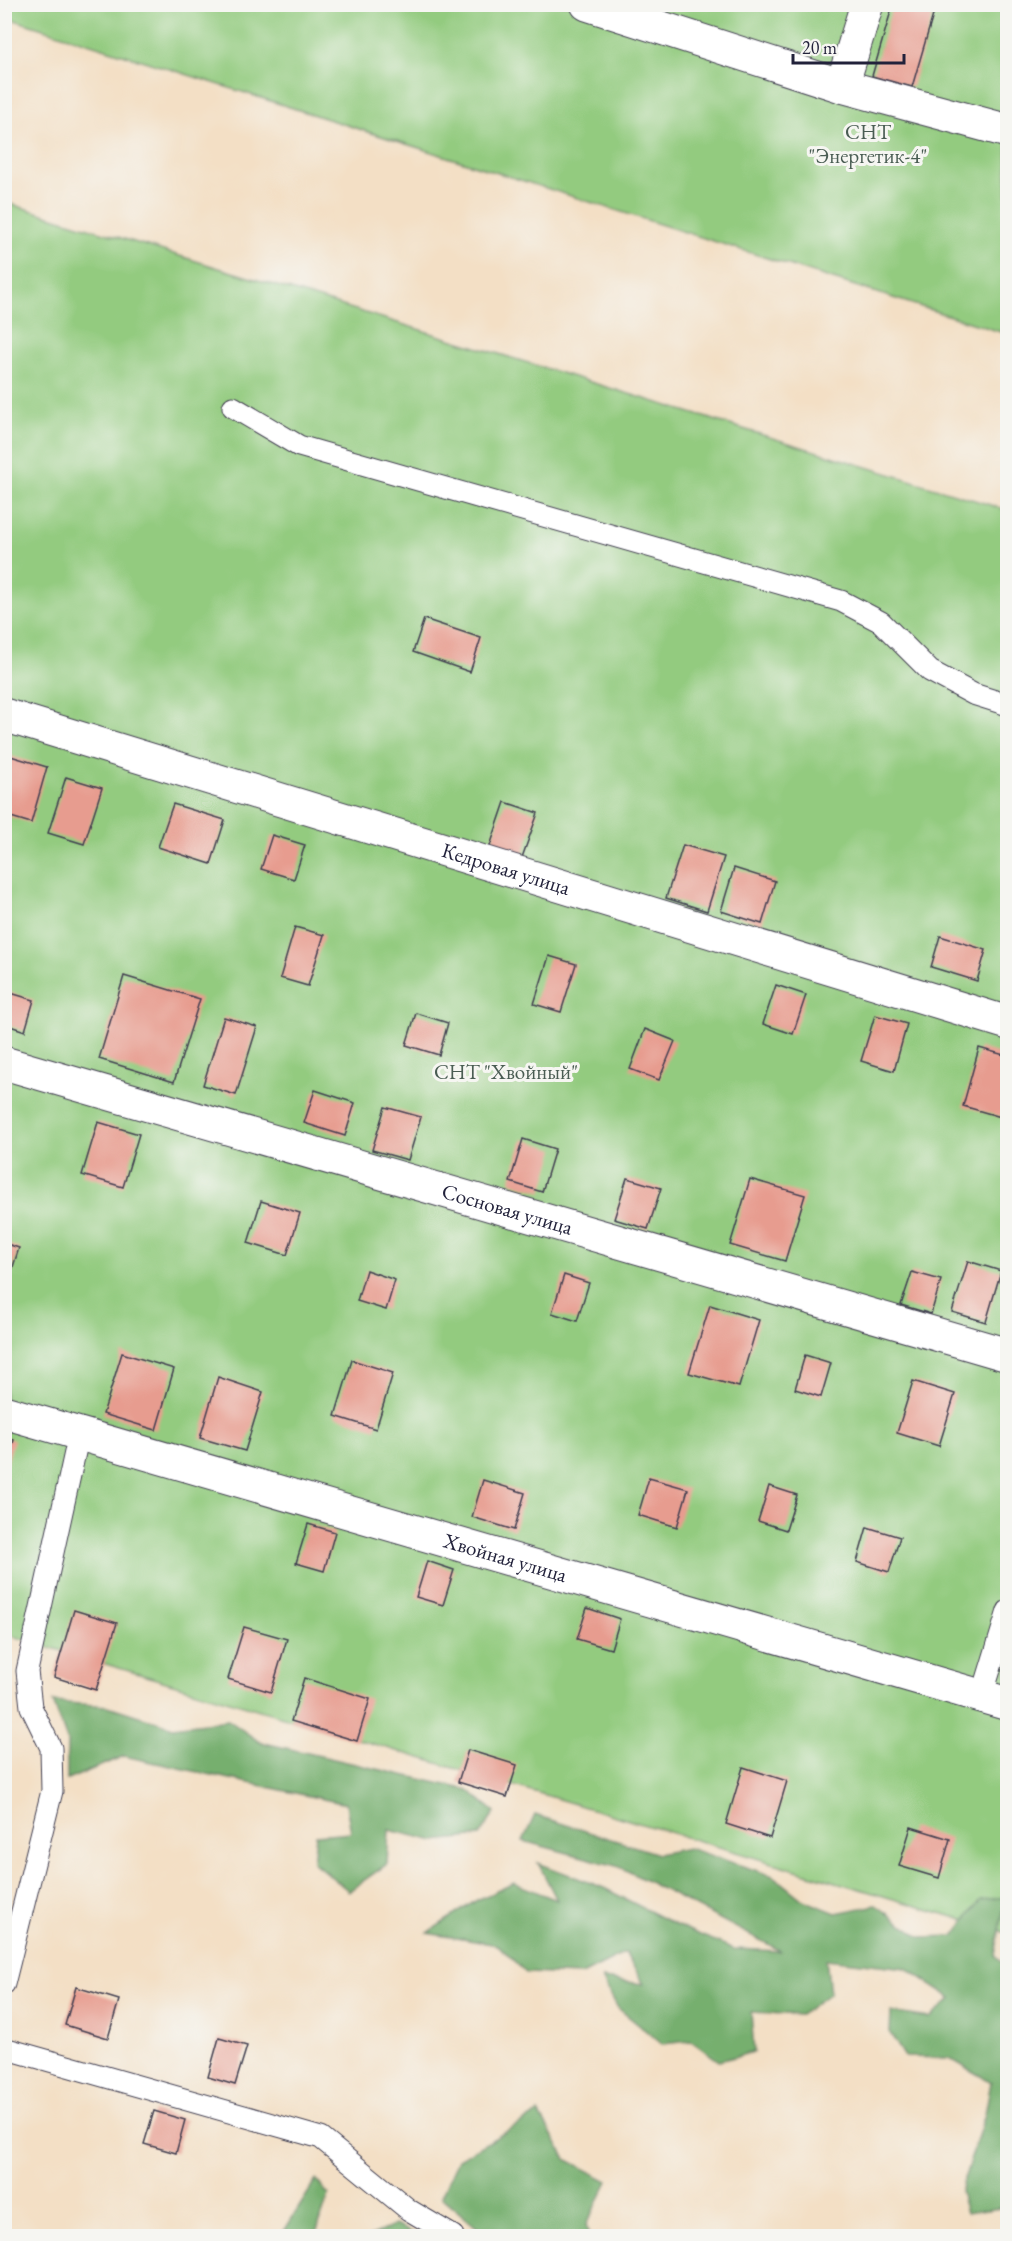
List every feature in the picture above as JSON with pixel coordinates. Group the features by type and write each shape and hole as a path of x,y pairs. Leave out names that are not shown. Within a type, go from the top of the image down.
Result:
{"street":[{"path":"587,4 842,86 1008,131"},
{"path":"842,86 867,4"},
{"name":"Кедровая улица","path":"4,716 1008,1023"},
{"name":"Сосновая улица","path":"4,1062 1008,1356"},
{"name":"Хвойная улица","path":"4,1412 995,1700"}],"lane":[{"path":"233,408 299,446 841,601 880,622 930,671 973,694 1008,705"},
{"path":"4,1984 52,1791 51,1748 31,1707 27,1671 79,1434"},
{"path":"995,1700 1008,1611"},
{"path":"4,2048 321,2138 409,2210 453,2236"}],"green space":[{"name":"СНТ \"Энергетик-4\"","path":"5,4 1007,5 1007,334 5,17"},
{"name":"СНТ \"Хвойный\"","path":"4,202 1007,510 1007,1933 5,1634"},
{"path":"53,1702 108,1706 173,1727 228,1720 260,1742 468,1790 495,1812 480,1836 435,1841 389,1830 387,1864 349,1891 313,1862 316,1835 351,1832 346,1804 124,1756 67,1780 67,1740"},
{"path":"535,1815 658,1854 688,1848 773,1876 803,1900 836,1913 876,1905 921,1937 954,1936 981,1900 1006,1897 995,1955 1007,1966 1007,2207 966,2213 960,2192 985,2114 991,2082 949,2058 905,2057 890,2033 891,2012 930,2018 952,1998 906,1968 826,1959 830,1993 800,2015 751,2012 754,2052 719,2061 691,2041 662,2044 618,2008 602,1979 644,1984 625,1953 582,1975 526,1973 498,1945 427,1933 477,1900 514,1883 557,1900 538,1863 604,1888 676,1925 734,1949 781,1951 620,1867 523,1841"},
{"path":"539,2113 566,2159 608,2181 586,2225 589,2236 487,2236 441,2197 458,2159"},
{"path":"316,2180 329,2195 315,2236 281,2236"},
{"path":"395,2225 419,2236 370,2236"}],"building":[{"path":"893,4 936,5 912,87 872,76"},
{"path":"424,619 481,638 470,672 413,652"},
{"path":"4,754 47,767 31,823 4,815"},
{"path":"66,777 102,788 84,844 48,833"},
{"path":"505,802 538,813 520,863 488,852"},
{"path":"173,804 225,820 211,864 158,847"},
{"path":"272,835 305,845 294,879 261,869"},
{"path":"683,845 724,857 707,911 666,898"},
{"path":"734,868 775,881 762,924 721,911"},
{"path":"295,927 324,935 308,986 280,978"},
{"path":"940,936 986,950 977,981 931,967"},
{"path":"549,956 576,964 561,1012 534,1004"},
{"path":"124,976 200,999 174,1082 99,1059"},
{"path":"776,985 806,995 793,1034 763,1024"},
{"path":"4,991 34,1000 25,1031 4,1024"},
{"path":"416,1013 448,1023 439,1055 406,1045"},
{"path":"875,1015 907,1024 894,1071 861,1061"},
{"path":"224,1017 257,1027 236,1095 203,1085"},
{"path":"645,1029 675,1041 659,1080 630,1069"},
{"path":"979,1048 1008,1056 1008,1095 1001,1117 963,1106"},
{"path":"315,1090 355,1103 345,1136 304,1123"},
{"path":"385,1107 421,1117 408,1160 372,1150"},
{"path":"98,1122 139,1134 123,1187 82,1175"},
{"path":"523,1139 555,1149 542,1192 510,1182"},
{"path":"627,1178 661,1188 648,1229 614,1219"},
{"path":"750,1179 805,1195 785,1261 730,1245"},
{"path":"261,1201 300,1213 287,1255 248,1243"},
{"path":"4,1243 19,1248 5,1292 4,1292"},
{"path":"968,1261 1001,1271 986,1322 952,1312"},
{"path":"366,1270 395,1280 386,1310 357,1301"},
{"path":"912,1272 941,1280 931,1314 901,1305"},
{"path":"564,1275 589,1283 577,1321 552,1313"},
{"path":"710,1305 759,1320 739,1387 689,1373"},
{"path":"122,1353 174,1369 156,1430 103,1414"},
{"path":"805,1355 831,1363 821,1397 795,1389"},
{"path":"352,1360 393,1373 376,1429 335,1416"},
{"path":"218,1377 263,1392 245,1451 200,1438"},
{"path":"913,1381 955,1394 939,1446 897,1433"},
{"path":"4,1437 14,1440 5,1469 4,1468"},
{"path":"649,1478 688,1489 677,1527 638,1515"},
{"path":"483,1480 525,1493 514,1530 472,1517"},
{"path":"769,1486 797,1495 786,1530 758,1521"},
{"path":"308,1524 335,1532 324,1571 296,1563"},
{"path":"867,1527 900,1537 889,1572 857,1562"},
{"path":"427,1561 454,1570 443,1605 416,1597"},
{"path":"587,1608 620,1619 611,1649 577,1639"},
{"path":"74,1610 117,1623 96,1690 54,1677"},
{"path":"244,1627 287,1639 271,1692 228,1679"},
{"path":"304,1678 370,1699 357,1741 291,1721"},
{"path":"468,1750 517,1765 507,1797 458,1782"},
{"path":"743,1767 787,1781 770,1838 726,1824"},
{"path":"911,1827 950,1839 939,1878 899,1866"},
{"path":"76,1987 119,2000 108,2038 65,2025"},
{"path":"219,2038 247,2046 235,2085 208,2077"},
{"path":"154,2111 185,2120 176,2153 144,2144"}]}
